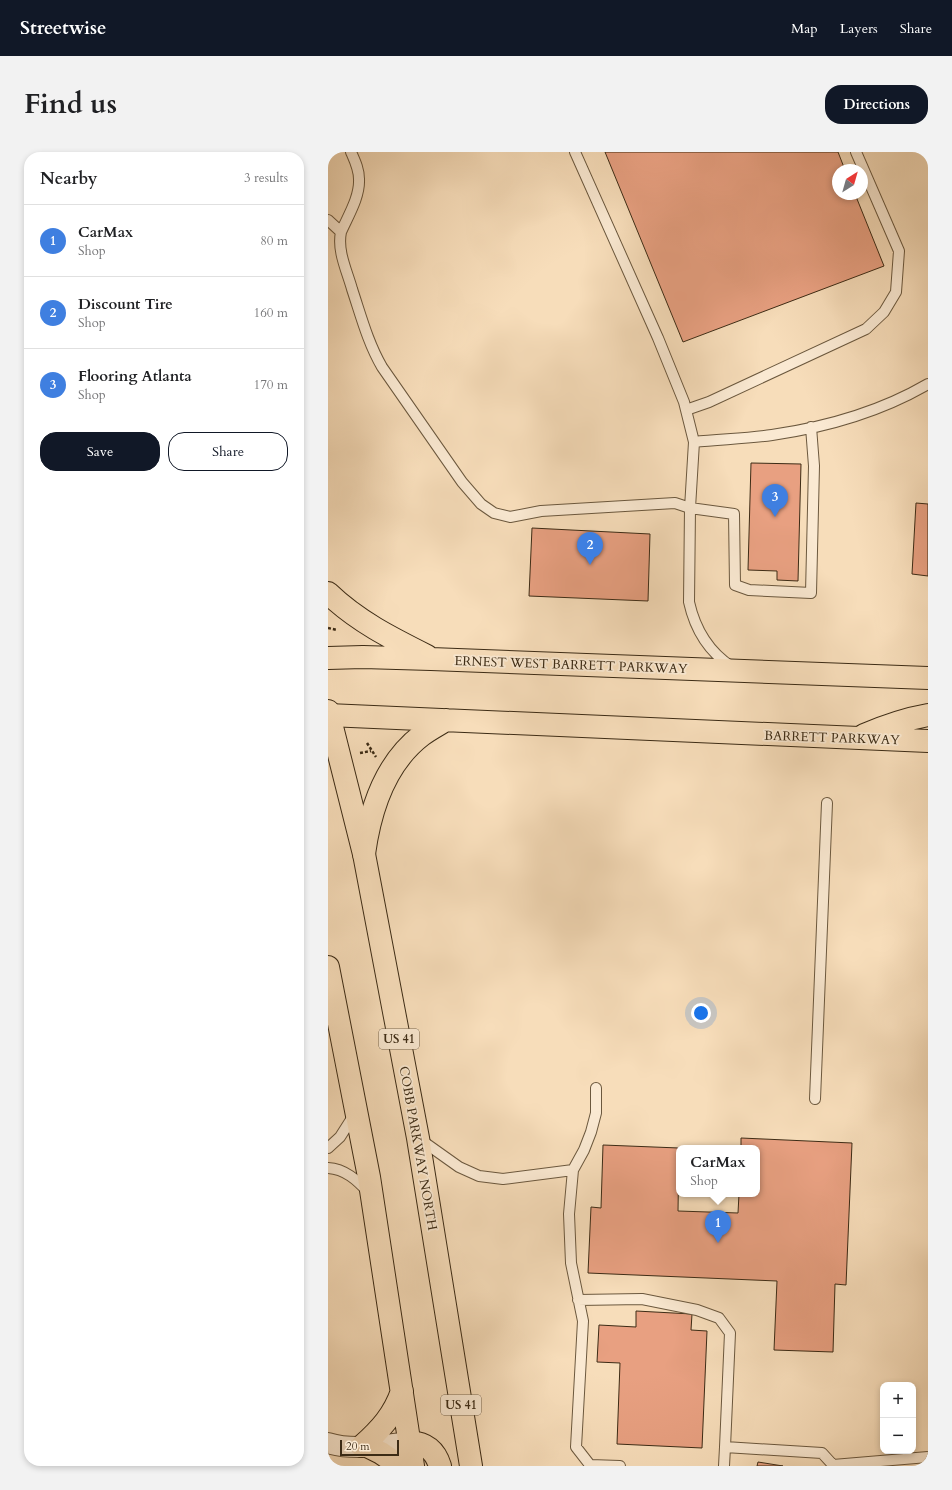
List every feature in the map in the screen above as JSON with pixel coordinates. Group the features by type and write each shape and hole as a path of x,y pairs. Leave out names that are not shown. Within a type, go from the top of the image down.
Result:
{"main road":[{"path":"328,593 350,612 370,626 431,659"},
{"name":"ERNEST WEST BARRETT PARKWAY","path":"328,658 363,657 431,659 928,678"},
{"path":"328,714 446,720"},
{"name":"COBB PARKWAY NORTH","path":"328,714 364,854 418,1138 471,1466"},
{"path":"857,738 891,724 928,715"},
{"path":"364,854 366,838 377,799 384,782 404,752 422,735 446,720"},
{"name":"BARRETT PARKWAY","path":"446,720 928,741"},
{"path":"328,967 372,1195 413,1466"},
{"path":"400,1466 381,1453 364,1446 389,1419 402,1391"},
{"path":"410,1442 419,1442 427,1446 434,1453 440,1466"}],"street":[{"path":"328,1444 340,1447 410,1442"}],"lane":[{"path":"351,152 360,178 359,188 339,239 344,263 367,336 374,352 386,372 462,482 481,504 494,513 510,517 541,511 675,503 690,508 734,514 735,585 749,590 811,593 814,466 811,427"},
{"path":"575,152 658,338 684,402 694,442 690,508 688,588 692,617 708,646 722,660 738,670"},
{"path":"686,410 709,402 866,328 884,312 896,292 899,251 856,152"},
{"path":"328,220 341,232"},
{"path":"694,442 772,435 857,416 902,399 928,384"},
{"path":"815,1099 827,803"},
{"path":"596,1088 596,1113 591,1132 584,1150 573,1170 569,1214 571,1264 583,1321 576,1447 590,1465 620,1466"},
{"path":"328,1148 349,1124 356,1109"},
{"path":"418,1138 459,1167 479,1176 503,1179 573,1170"},
{"path":"328,1168 346,1173 372,1195"},
{"path":"578,1300 642,1299 697,1310 719,1318 730,1333 724,1466"},
{"path":"725,1447 822,1453 833,1466 928,1457"}],"path":[{"path":"328,628 332,628 343,633"},
{"path":"356,754 371,751"}],"building":[{"path":"605,152 838,152 843,164 832,164 832,200 857,200 884,266 683,342"},
{"path":"751,463 801,464 798,581 777,580 777,571 748,570"},
{"path":"916,503 928,504 928,576 912,574"},
{"path":"532,528 650,534 648,601 529,596"},
{"path":"741,1138 852,1143 846,1285 835,1284 833,1352 774,1350 777,1281 588,1273 591,1207 601,1208 603,1145 676,1148 676,1197 678,1197 678,1211 738,1213 739,1197 760,1197 760,1145 741,1145"},
{"path":"636,1311 692,1314 691,1330 707,1331 702,1448 617,1444 620,1363 597,1362 599,1325 636,1327"},
{"path":"758,1462 783,1466 757,1466"}],"place":[{"name":"Flooring Atlanta","path":"775,517"},
{"name":"Discount Tire","path":"590,565"},
{"name":"CarMax","path":"718,1243"}]}
